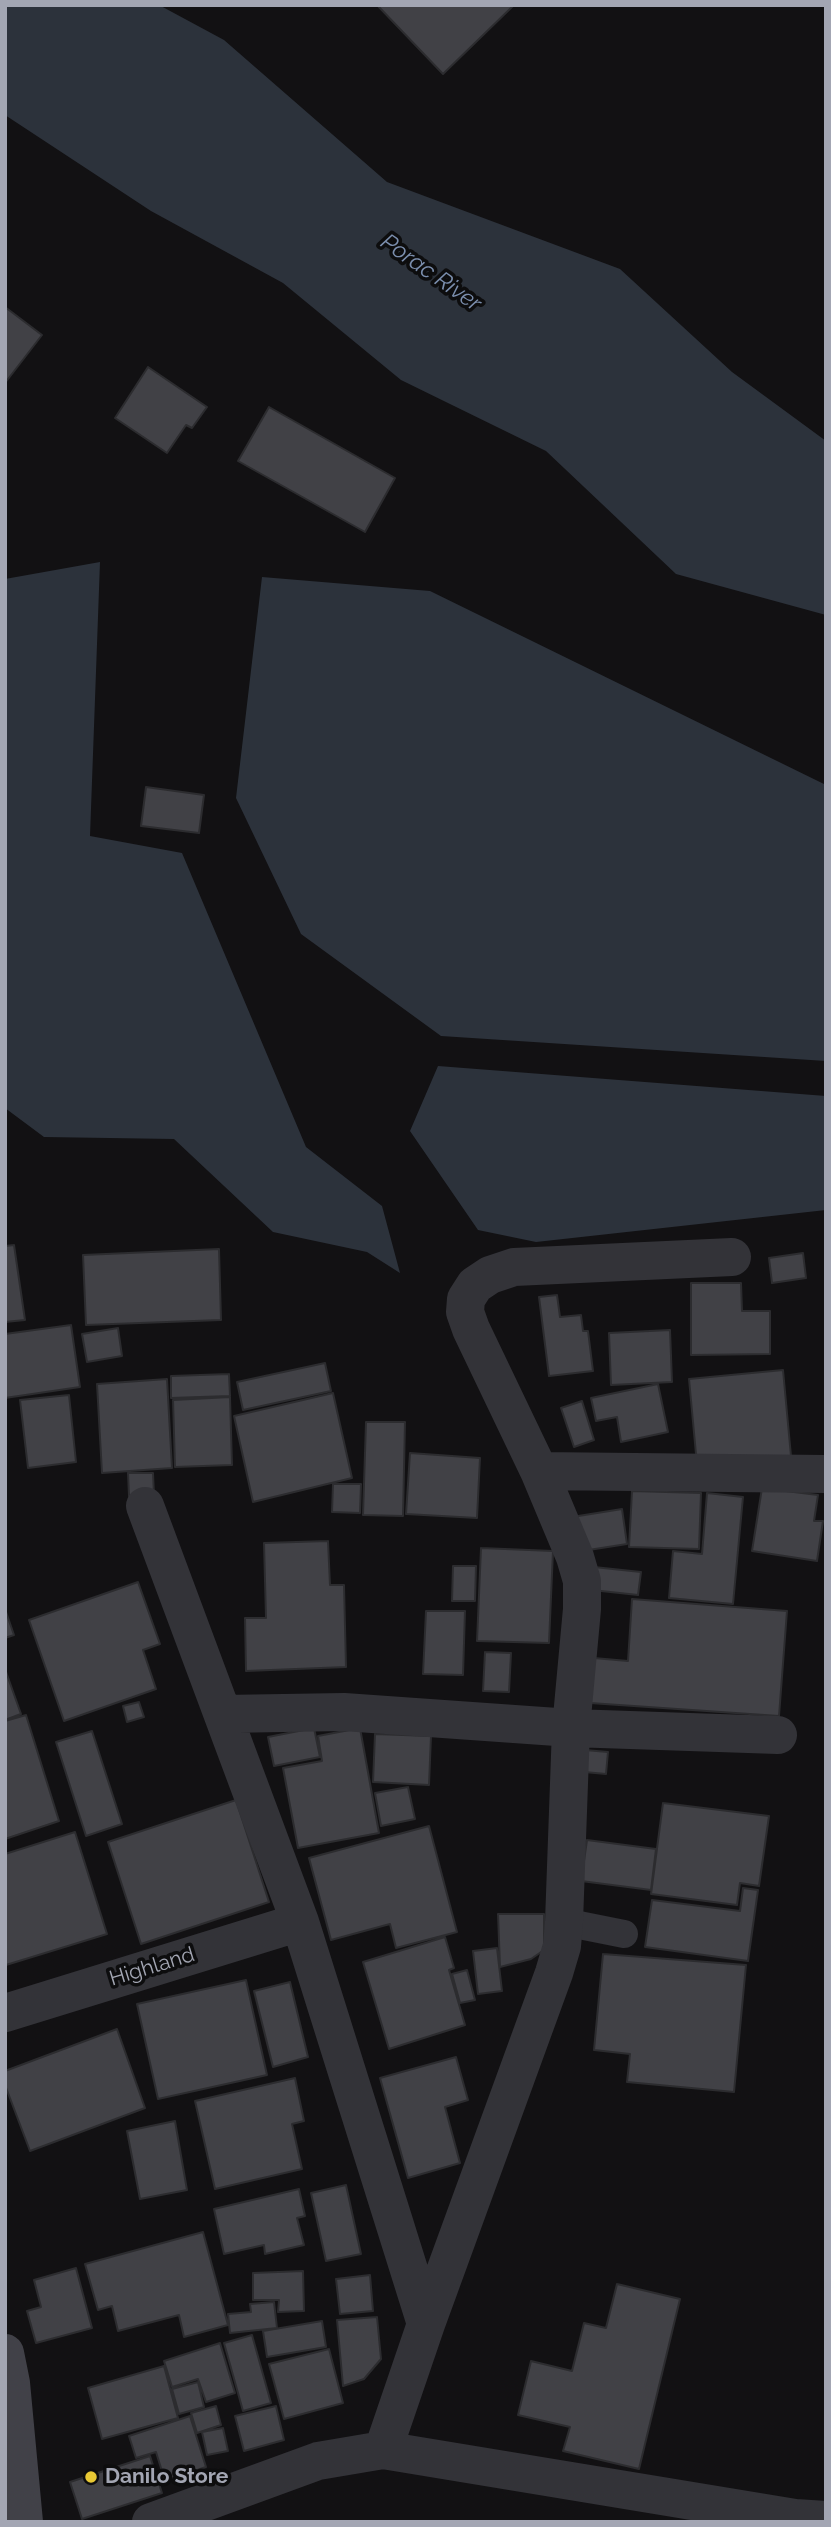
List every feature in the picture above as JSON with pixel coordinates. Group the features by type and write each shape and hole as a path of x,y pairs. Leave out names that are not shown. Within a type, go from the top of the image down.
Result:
{"main road":[{"path":"5,2353 11,2383 24,2522"}],"street":[{"path":"383,2450 554,1973 562,1946 565,1922 571,1728 582,1581 575,1557 539,1471 471,1329 465,1312 466,1299 475,1285 490,1275 513,1267 732,1257"},
{"path":"539,1471 826,1474"},
{"path":"145,1506 300,1922 426,2325"},
{"path":"223,1714 344,1712 571,1728 778,1735"},
{"name":"Highland","path":"5,2013 300,1922"},
{"path":"151,2522 318,2461 383,2450 795,2518 826,2519"}],"lane":[{"path":"565,1922 624,1934"}],"water":[{"name":"Porac River","path":"5,5 159,5 224,40 387,182 620,269 732,372 826,441 826,615 676,574 546,451 401,380 283,283 151,211 5,115"},
{"path":"100,562 90,836 182,853 306,1147 382,1206 400,1273 367,1252 273,1232 174,1139 44,1137 5,1108 5,579"},
{"path":"262,577 430,591 826,785 826,1061 441,1036 301,934 236,798"},
{"path":"438,1066 826,1096 826,1210 536,1242 478,1230 410,1131"}],"building":[{"path":"377,5 514,5 443,74"},
{"path":"5,307 42,335 5,383"},
{"path":"148,367 207,407 192,428 186,425 167,453 115,418"},
{"path":"269,407 395,478 365,532 238,461"},
{"path":"146,787 204,795 199,833 141,826"},
{"path":"14,1245 25,1320 5,1322 5,1246"},
{"path":"219,1249 221,1320 86,1325 83,1255"},
{"path":"803,1253 806,1278 772,1283 769,1258"},
{"path":"691,1283 741,1283 742,1311 770,1311 770,1354 691,1355"},
{"path":"557,1295 560,1317 581,1315 583,1331 588,1331 593,1371 549,1376 539,1297"},
{"path":"71,1325 80,1387 5,1398 5,1334"},
{"path":"118,1328 122,1356 87,1362 82,1334"},
{"path":"670,1330 672,1382 611,1385 609,1333"},
{"path":"325,1363 331,1391 243,1410 237,1382"},
{"path":"783,1370 791,1456 697,1465 689,1379"},
{"path":"229,1374 230,1396 171,1398 171,1376"},
{"path":"167,1379 172,1468 102,1473 97,1384"},
{"path":"658,1384 668,1432 621,1442 617,1417 596,1421 591,1398"},
{"path":"333,1393 352,1478 253,1502 234,1416"},
{"path":"69,1395 76,1462 28,1468 20,1400"},
{"path":"230,1397 232,1465 175,1467 173,1400"},
{"path":"582,1401 594,1440 574,1447 561,1408"},
{"path":"366,1422 405,1422 403,1516 363,1515"},
{"path":"410,1453 480,1458 477,1518 406,1514"},
{"path":"128,1473 153,1473 154,1495 129,1496"},
{"path":"333,1484 361,1484 360,1513 332,1512"},
{"path":"762,1488 818,1495 814,1521 823,1521 817,1561 752,1551"},
{"path":"632,1491 701,1493 699,1549 629,1547"},
{"path":"707,1493 743,1497 733,1604 669,1598 673,1551 702,1554"},
{"path":"622,1509 627,1544 576,1552 572,1517"},
{"path":"328,1541 330,1585 344,1585 346,1667 246,1671 245,1618 266,1618 264,1543"},
{"path":"481,1548 553,1551 549,1643 477,1641"},
{"path":"453,1566 476,1566 475,1601 452,1601"},
{"path":"594,1567 641,1572 638,1595 592,1590"},
{"path":"138,1582 160,1644 143,1650 156,1689 64,1721 29,1620"},
{"path":"632,1599 787,1611 779,1716 590,1703 594,1658 628,1661"},
{"path":"5,1609 14,1635 5,1638"},
{"path":"426,1611 465,1611 463,1675 423,1674"},
{"path":"485,1652 511,1653 509,1692 483,1691"},
{"path":"5,1669 21,1714 5,1720"},
{"path":"139,1702 144,1717 127,1722 123,1706"},
{"path":"26,1715 59,1821 5,1839 5,1721"},
{"path":"314,1728 320,1757 274,1766 268,1737"},
{"path":"360,1728 379,1833 298,1848 283,1768 322,1761 318,1736"},
{"path":"92,1731 122,1824 86,1836 56,1742"},
{"path":"375,1734 431,1736 429,1785 373,1782"},
{"path":"585,1750 608,1752 606,1774 584,1772"},
{"path":"408,1787 415,1819 381,1826 375,1793"},
{"path":"236,1800 269,1902 141,1944 108,1842"},
{"path":"663,1803 769,1816 759,1886 740,1883 737,1905 651,1894"},
{"path":"429,1826 457,1932 396,1948 390,1924 331,1940 309,1858"},
{"path":"75,1832 107,1934 6,1965 5,1854"},
{"path":"587,1840 656,1849 651,1890 581,1881"},
{"path":"743,1888 758,1890 748,1961 645,1947 652,1900 740,1911"},
{"path":"498,1914 544,1914 544,1950 531,1959 500,1967"},
{"path":"445,1937 454,1968 449,1970 465,2025 389,2049 363,1962"},
{"path":"497,1948 502,1991 478,1994 473,1951"},
{"path":"603,1954 746,1965 734,2092 627,2082 630,2054 594,2050"},
{"path":"467,1970 475,2000 460,2003 452,1974"},
{"path":"246,1980 267,2075 158,2099 137,2004"},
{"path":"290,1982 308,2057 273,2067 254,1991"},
{"path":"117,2029 145,2108 30,2151 5,2085 5,2071"},
{"path":"456,2057 468,2100 445,2107 460,2163 408,2178 380,2078"},
{"path":"295,2078 304,2121 292,2124 302,2169 215,2189 195,2101"},
{"path":"175,2121 187,2190 140,2199 127,2131"},
{"path":"346,2185 361,2254 326,2261 311,2193"},
{"path":"299,2189 305,2216 297,2218 304,2245 265,2254 264,2245 224,2254 214,2209"},
{"path":"203,2232 228,2325 184,2337 179,2315 118,2331 112,2306 98,2310 85,2264"},
{"path":"76,2268 92,2328 36,2343 27,2311 41,2307 34,2280"},
{"path":"303,2271 304,2311 278,2312 279,2300 253,2300 253,2273"},
{"path":"370,2275 373,2311 340,2314 336,2279"},
{"path":"617,2284 680,2299 639,2469 563,2451 570,2427 518,2415 531,2361 572,2371 584,2323 606,2328"},
{"path":"274,2302 277,2328 230,2333 228,2314 251,2312 250,2304"},
{"path":"377,2317 381,2359 364,2379 343,2386 337,2320"},
{"path":"322,2321 326,2347 267,2357 263,2331"},
{"path":"252,2335 271,2403 243,2411 224,2343"},
{"path":"220,2343 235,2393 206,2402 198,2379 172,2387 164,2361"},
{"path":"329,2349 343,2403 284,2419 269,2364"},
{"path":"164,2366 178,2418 102,2439 88,2388"},
{"path":"198,2382 204,2407 179,2414 172,2389"},
{"path":"216,2406 221,2425 197,2433 191,2413"},
{"path":"276,2406 284,2440 244,2451 235,2416"},
{"path":"190,2416 206,2467 165,2481 156,2452 136,2458 129,2436"},
{"path":"223,2428 228,2451 207,2455 202,2432"},
{"path":"150,2456 162,2493 82,2519 70,2482"}],"place":[{"name":"Danilo Store","path":"91,2477"}]}
